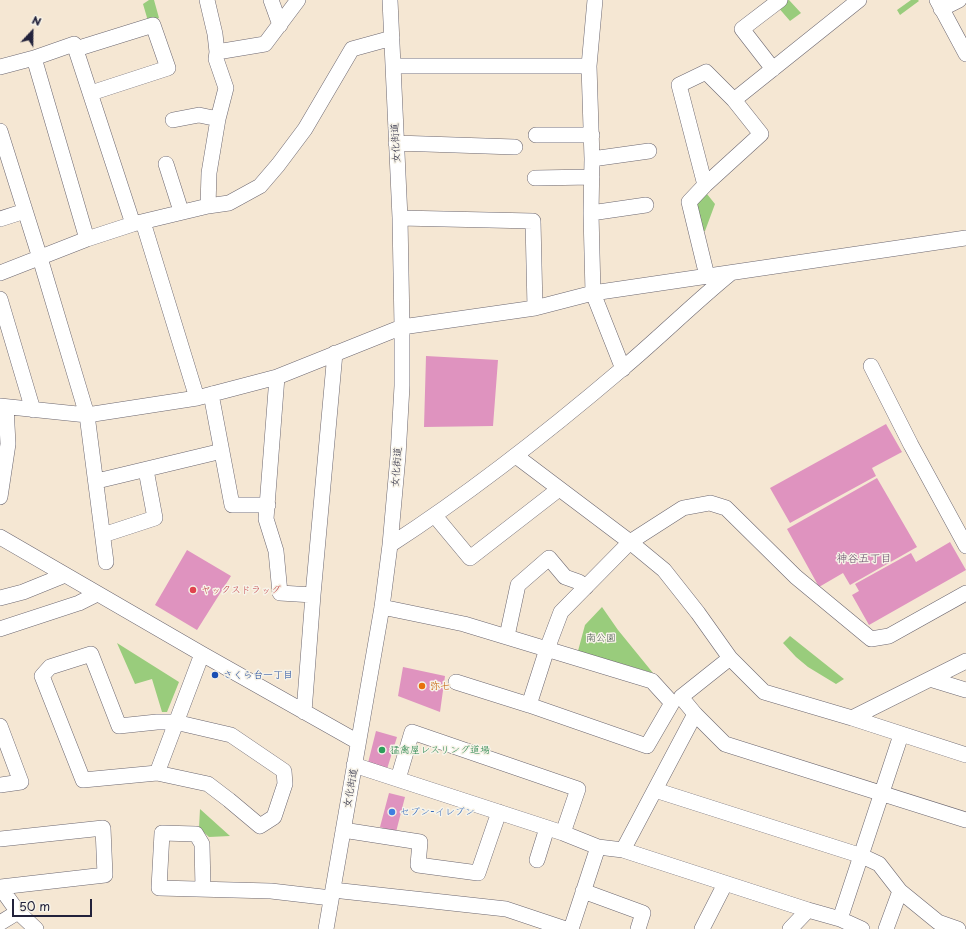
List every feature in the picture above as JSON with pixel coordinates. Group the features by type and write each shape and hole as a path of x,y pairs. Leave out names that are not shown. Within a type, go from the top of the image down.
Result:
{"street":[{"path":"207,0 215,34 217,52 216,59 226,88 218,119 209,173 208,206"},
{"path":"271,0 280,25"},
{"path":"217,52 265,44 298,0"},
{"name":"女化街道","path":"326,929 382,607 390,545 400,425 402,327 400,218 390,0"},
{"path":"594,0 589,66 592,135 591,213 593,293 623,369"},
{"path":"773,68 742,29 780,0"},
{"path":"959,0 939,4 966,54"},
{"path":"734,100 855,1"},
{"path":"76,49 153,25 168,68 91,93"},
{"path":"0,273 87,240 138,223 181,211 229,203 260,186 305,129 352,49 392,38"},
{"path":"0,67 34,58 74,44 138,223 204,396 222,452 232,505 268,505"},
{"path":"34,58 87,240"},
{"path":"393,66 589,66"},
{"path":"705,185 678,85 706,72 734,100 761,134 705,185 689,202 707,276"},
{"path":"173,120 199,115 218,119"},
{"path":"0,131 4,160 25,211 87,415 97,481 106,562"},
{"path":"536,135 592,135"},
{"path":"396,143 515,147"},
{"path":"592,159 649,151"},
{"path":"166,164 181,211"},
{"path":"535,178 592,178"},
{"path":"591,213 646,205"},
{"path":"0,219 25,211"},
{"path":"400,218 533,221 535,308"},
{"path":"0,496 8,444 3,406 87,415 204,396 277,377 402,327 535,308 593,293 966,238"},
{"path":"390,545 435,516 516,456 623,369 732,273"},
{"path":"0,299 33,410"},
{"path":"304,712 335,354"},
{"path":"871,366 911,445 966,546"},
{"path":"277,377 266,519 276,551 280,593 313,595"},
{"path":"97,481 222,452"},
{"path":"516,456 630,542 664,570 698,613 730,658 764,692 852,718 966,755"},
{"path":"103,535 155,518 146,470"},
{"path":"435,516 470,558 559,489"},
{"path":"529,705 561,612 630,542 683,508 710,503 726,508 796,577 871,638 888,636 966,593"},
{"path":"0,537 97,594 358,742"},
{"path":"507,636 518,585 549,558 565,577 586,586"},
{"path":"0,598 23,592 65,574"},
{"path":"0,629 79,603 97,594"},
{"path":"382,607 464,624 652,681 672,703 648,746 529,705 456,682"},
{"path":"91,654 119,726 157,722 175,722 231,735 284,771 285,784 274,817 260,826 208,784 157,773 83,780 42,676 50,667 91,654"},
{"path":"157,773 175,722 202,654"},
{"path":"730,658 681,697 695,714 725,744 966,820"},
{"path":"852,718 966,661"},
{"path":"930,679 966,690"},
{"path":"623,850 695,714"},
{"path":"0,726 21,782 0,785"},
{"path":"398,780 412,732 578,789 563,833"},
{"path":"840,919 901,734"},
{"path":"354,765 563,833 598,847 623,850 725,884 840,919 862,929"},
{"path":"656,790 862,856 879,864 900,891 938,922 958,929"},
{"path":"343,830 420,842 418,865 478,873 499,812"},
{"path":"0,839 103,828 105,875 0,887 18,912 36,929"},
{"path":"538,860 547,828"},
{"path":"203,888 202,844 196,834 162,833 159,888 203,888 332,894 506,909 566,929"},
{"path":"571,929 598,847"},
{"path":"702,929 725,884"},
{"path":"886,929 900,891"},
{"path":"583,892 644,913 638,929"},
{"path":"790,929 808,910"},
{"path":"0,923 18,912"}],"green space":[{"path":"149,0 154,0 159,18 148,21 143,4"},
{"path":"785,0 789,0 801,13 790,21 777,6"},
{"path":"911,0 919,1 900,15 897,10"},
{"path":"703,194 707,194 715,204 705,231 703,231 694,203"},
{"name":"南公園","path":"602,607 618,630 653,673 578,651 585,625"},
{"path":"790,636 844,679 836,684 808,667 783,643"},
{"path":"117,643 179,682 167,712 162,712 152,679 135,684"},
{"path":"200,809 230,836 209,837 199,828"}],"building":[{"path":"426,356 498,360 493,426 424,427"},
{"path":"886,424 902,452 872,468 876,476 790,523 770,488"},
{"path":"877,478 917,547 850,585 843,573 819,587 787,529"},
{"path":"950,542 966,570 869,625 852,595 859,591 855,584 911,553 916,562"},
{"name":"ヤックスドラッグ","path":"187,550 231,576 197,630 155,605"},
{"name":"弥七","path":"403,667 445,676 440,712 398,696"},
{"path":"376,731 397,737 387,769 368,763"},
{"name":"セブン-イレブン","path":"389,793 405,797 396,832 380,827"}],"place":[{"name":"ヤックスドラッグ","path":"193,590"},
{"name":"さくら台一丁目","path":"215,675"},
{"name":"弥七","path":"422,686"},
{"name":"猛禽屋レスリング道場","path":"382,750"},
{"name":"セブン-イレブン","path":"392,812"}],"district":[{"name":"神谷五丁目","path":"864,559"}]}
